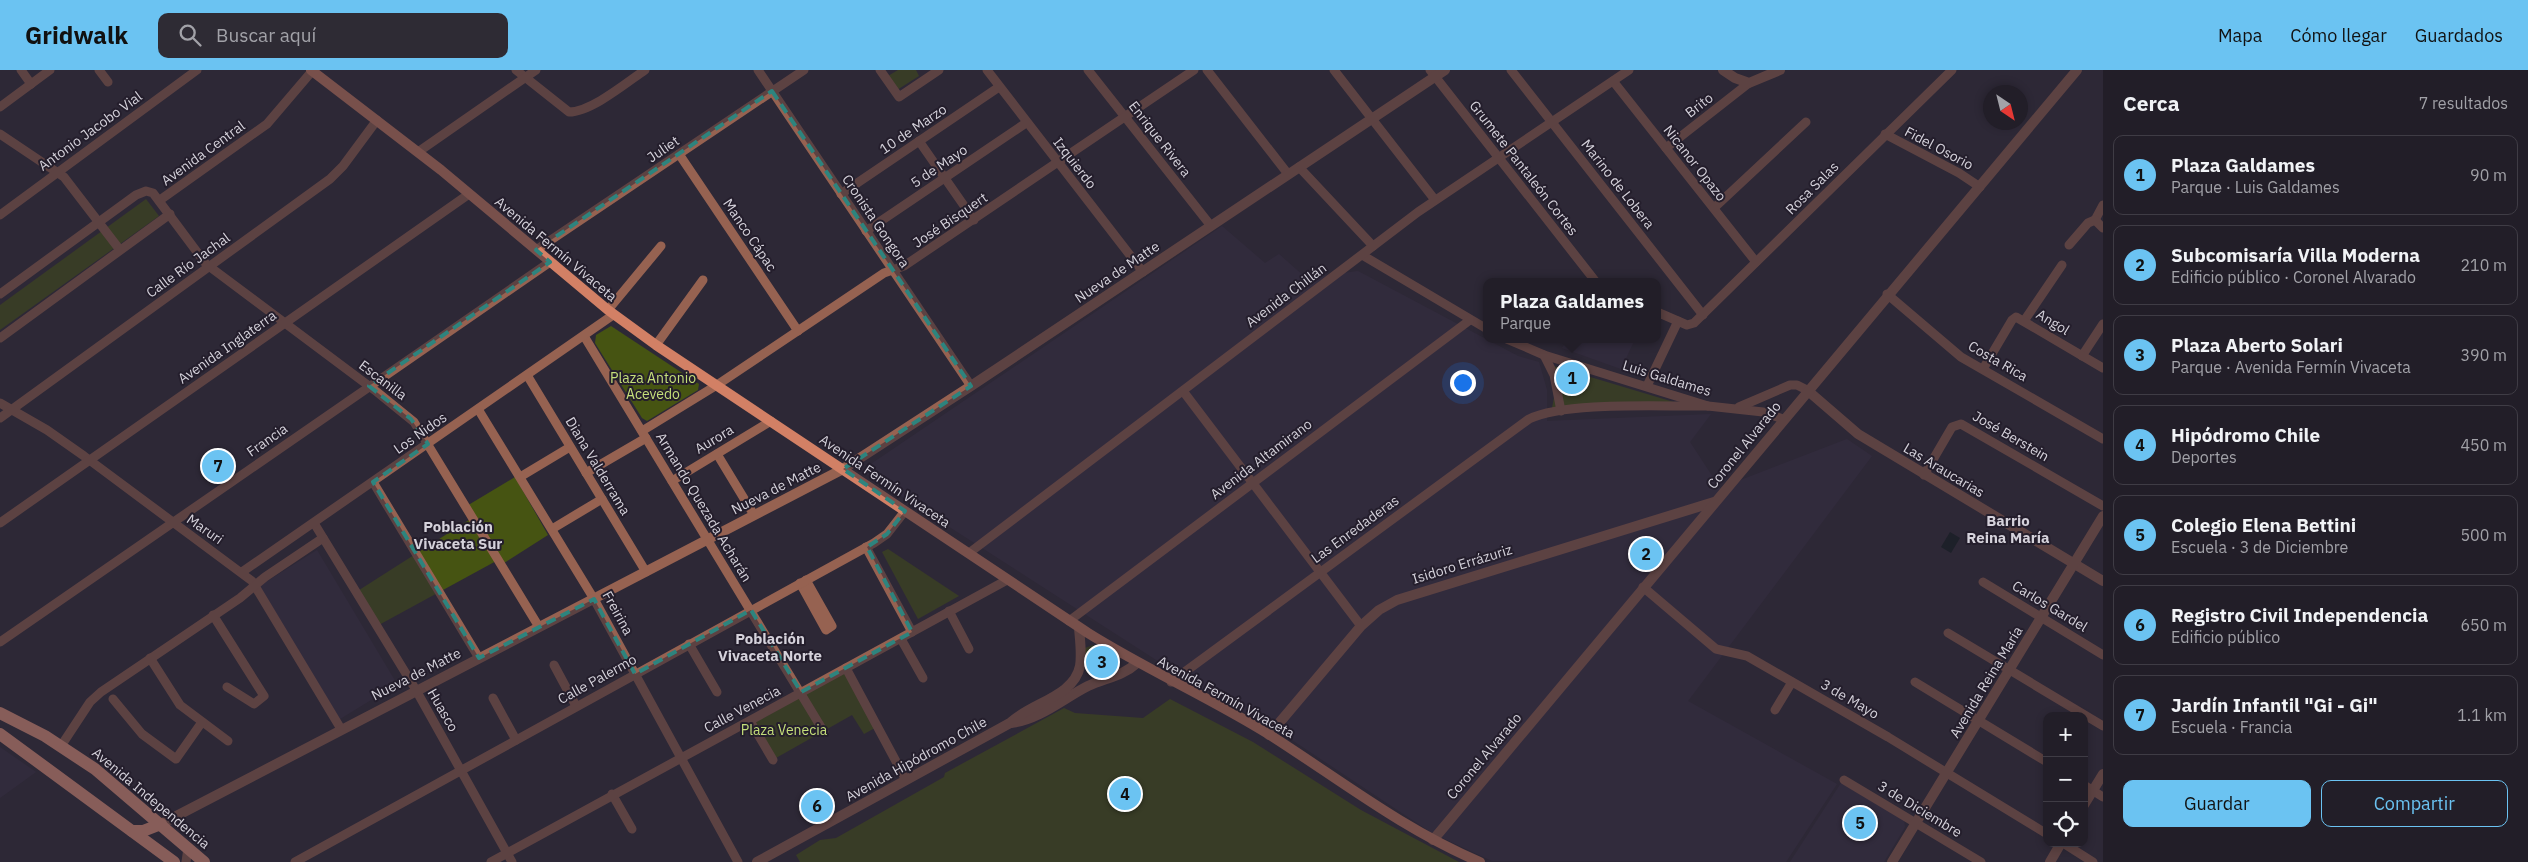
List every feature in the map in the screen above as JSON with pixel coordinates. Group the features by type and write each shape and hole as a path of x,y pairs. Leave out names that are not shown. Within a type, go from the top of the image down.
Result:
{"main road":[{"name":"Avenida Fermín Vivaceta","path":"312,70 418,152 610,312 656,345 1079,628 1137,663 1269,735 1400,821 1433,840 1480,862"},
{"name":"Avenida Independencia","path":"0,713 61,746 103,775 204,862"},
{"path":"0,734 174,862"},
{"path":"132,831 143,831 161,824"}],"street":[{"path":"20,70 31,84"},
{"path":"0,107 50,70"},
{"path":"99,70 108,82"},
{"name":"Antonio Jacobo Vial","path":"0,215 197,70"},
{"name":"Avenida Central","path":"0,294 139,193 152,192 160,200 267,124 312,70"},
{"path":"516,70 569,112 587,108 645,70"},
{"path":"418,152 536,70"},
{"name":"Cronista Gongora","path":"758,70 970,386"},
{"name":"Juliet","path":"536,250 804,70"},
{"path":"880,70 899,98 928,73 940,70"},
{"name":"Izquierdo","path":"987,70 1026,123 1143,272"},
{"name":"Enrique Rivera","path":"1088,70 1211,226"},
{"name":"José Bisquert","path":"586,473 884,273 904,266 974,220 1194,70"},
{"path":"1207,70 1288,174"},
{"path":"1334,70 1435,200"},
{"name":"Nueva de Matte","path":"161,824 843,469 1143,272 1371,118 1433,73 1445,70"},
{"name":"Marino de Lobera","path":"1510,70 1703,314"},
{"name":"Avenida Chillán","path":"969,553 1435,200 1629,70"},
{"path":"1723,70 1739,80 1749,83 1780,70"},
{"name":"Rosa Salas","path":"1678,321 1691,325 1952,70"},
{"name":"Coronel Alvarado","path":"1433,840 1807,390 2077,70"},
{"name":"Grumete Pantaleón Cortes","path":"1433,73 1593,278"},
{"name":"Nicanor Opazo","path":"1613,81 1756,262"},
{"name":"Brito","path":"1666,148 1749,83"},
{"name":"10 de Marzo","path":"841,194 1000,87"},
{"name":"Calle Río Jachal","path":"0,418 336,175 377,120"},
{"path":"1714,208 1806,122"},
{"name":"5 de Mayo","path":"866,231 1026,123"},
{"path":"0,134 58,173 72,186 120,250"},
{"name":"Fidel Osorio","path":"1885,134 1959,172 1980,186"},
{"path":"919,141 974,220"},
{"name":"Manco Cápac","path":"679,154 798,331"},
{"path":"1299,167 1374,246"},
{"name":"Avenida Inglaterra","path":"0,523 469,194"},
{"name":"Escanilla","path":"160,200 210,267 369,386 411,420 428,444 539,627"},
{"path":"2069,245 2088,223 2095,220 2103,205"},
{"path":"0,338 170,214"},
{"path":"2095,220 2103,228"},
{"name":"Los Nidos","path":"242,572 584,336 610,312 661,246"},
{"path":"1362,255 1483,327"},
{"name":"Francia","path":"0,642 550,262"},
{"path":"2024,322 2062,265"},
{"path":"656,345 703,280"},
{"name":"Costa Rica","path":"1888,294 1950,349 2103,439"},
{"path":"1647,386 1678,321 1661,314"},
{"name":"Angol","path":"1983,369 2013,318 2018,317 2103,368"},
{"name":"Avenida Altamirano","path":"1069,621 1470,320"},
{"path":"2082,356 2103,324"},
{"name":"Armando Quezada Acharán","path":"584,336 824,732"},
{"name":"Luis Galdames","path":"1516,343 1544,355 1708,406 1773,414 1783,419"},
{"path":"1544,355 1554,375 1561,412"},
{"name":"Diana Valderrama","path":"527,375 646,572"},
{"name":"Luis Galdames","path":"1736,408 1753,403 1790,385 1797,385 1807,390"},
{"name":"Las Araucarias","path":"1807,390 1851,429 1924,475 2103,581"},
{"path":"1183,391 1361,626"},
{"name":"Maruri","path":"0,403 47,430 90,460 172,523 242,572 256,586 341,729"},
{"name":"Las Enredaderas","path":"1171,682 1524,422 1541,415 1598,408 1708,406"},
{"name":"Freirina","path":"478,409 594,599 738,862"},
{"name":"Aurora","path":"672,481 770,421"},
{"name":"José Berstein","path":"1924,475 1952,427 1961,424 2103,506"},
{"path":"520,477 570,447"},
{"path":"717,454 754,515"},
{"path":"373,482 479,658"},
{"path":"552,529 602,499"},
{"name":"Isidoro Errázuriz","path":"1269,735 1361,626 1384,607 1413,593 1715,502"},
{"name":"Calle Palermo","path":"295,862 866,547 887,534 905,511"},
{"path":"1683,512 1692,515 1695,526"},
{"name":"Avenida Reina María","path":"1892,862 2103,516"},
{"name":"Huasco","path":"314,524 416,690 512,862"},
{"path":"61,746 94,698 323,538"},
{"path":"866,547 912,632"},
{"name":"Calle Venecia","path":"491,862 612,794 750,721 1007,580"},
{"path":"803,582 817,607"},
{"name":"Carlos Gardel","path":"1983,582 2103,655"},
{"name":"3 de Mayo","path":"1643,587 1716,649 1747,656 2043,832"},
{"path":"949,611 970,649"},
{"path":"213,616 264,696 254,704 228,687"},
{"name":"Avenida Hipódromo Chile","path":"757,862 1010,723 1023,712 1072,684 1080,664 1079,628"},
{"path":"1948,633 2103,726"},
{"path":"901,639 923,678"},
{"path":"689,644 717,692"},
{"path":"150,658 177,702 228,740"},
{"name":"Avenida Hipódromo Chile","path":"1010,723 1026,720 1089,686 1124,673 1137,663"},
{"path":"554,665 576,706"},
{"path":"846,668 906,780"},
{"path":"1775,710 1792,682"},
{"path":"1915,682 2043,760"},
{"path":"493,698 516,740"},
{"path":"113,699 142,734 176,759 202,722"},
{"path":"750,721 773,760"},
{"path":"2085,802 2089,788 2103,774"},
{"name":"3 de Diciembre","path":"1844,780 1981,862"},
{"path":"2089,788 2103,797"},
{"path":"612,794 632,830"},
{"path":"2050,862 2059,847"},
{"path":"2069,847 2093,862"},
{"path":"186,862 188,848"}],"highlighted area":[{"path":"772,91 971,386 843,469 905,511 887,534 867,547 912,632 801,692 751,610 635,674 594,599 479,658 373,482 428,444 411,419 369,386 550,262 536,250"}],"shaded area":[{"path":"1222,226 1265,263 1279,254 1306,278 1358,271 1483,337 1483,343 1494,343 1518,356 1539,362 1547,390 1547,421 1711,414 1690,442 1720,488 1847,439 1872,456 1688,701 1837,784 1786,862 1492,861 1432,833 1277,730 1192,683 864,472 865,468"},
{"path":"1565,343 1633,343 1621,369 1562,348"},
{"path":"219,455 230,470 218,478 207,463"},
{"path":"1950,532 1960,538 1951,553 1941,547"},
{"path":"317,550 397,684 340,719 258,587"},
{"path":"0,747 36,772 0,798"},
{"path":"1841,783 1904,820 1905,827 1884,862 1790,862"}],"green space":[{"path":"898,70 916,70 919,76 897,90 888,76"},
{"path":"146,199 159,216 0,330 0,305"},
{"name":"Plaza Antonio Acevedo","path":"611,326 699,384 698,390 647,421 642,418 595,343 596,335"},
{"path":"1547,364 1677,403 1551,413 1555,392"},
{"path":"515,477 548,535 501,565 498,560 377,626 356,592 472,518 465,507"},
{"path":"888,549 959,596 918,619 882,552"},
{"path":"1093,645 1118,660 1119,668 1117,671 1093,677 1089,674 1084,664 1085,648"},
{"name":"Plaza Venecia","path":"842,674 846,674 875,728 864,734 852,715 776,758 755,724 756,722"},
{"path":"1170,699 1253,742 1361,810 1459,862 800,862 796,855 820,840 836,838 944,777 945,773 1064,708 1075,713 1143,718"}],"place":[{"name":"Plaza Galdames","path":"1572,378"},
{"name":"Jardín Infantil \"Gi - Gi\"","path":"218,466"},
{"name":"Subcomisaría Villa Moderna","path":"1646,554"},
{"name":"Plaza Aberto Solari","path":"1102,662"},
{"name":"Hipódromo Chile","path":"1125,794"},
{"name":"Registro Civil Independencia","path":"817,806"},
{"name":"Colegio Elena Bettini","path":"1860,823"}],"district":[{"name":"Barrio Reina María","path":"2008,530"},
{"name":"Población Vivaceta Sur","path":"458,536"},
{"name":"Población Vivaceta Norte","path":"770,648"}]}
